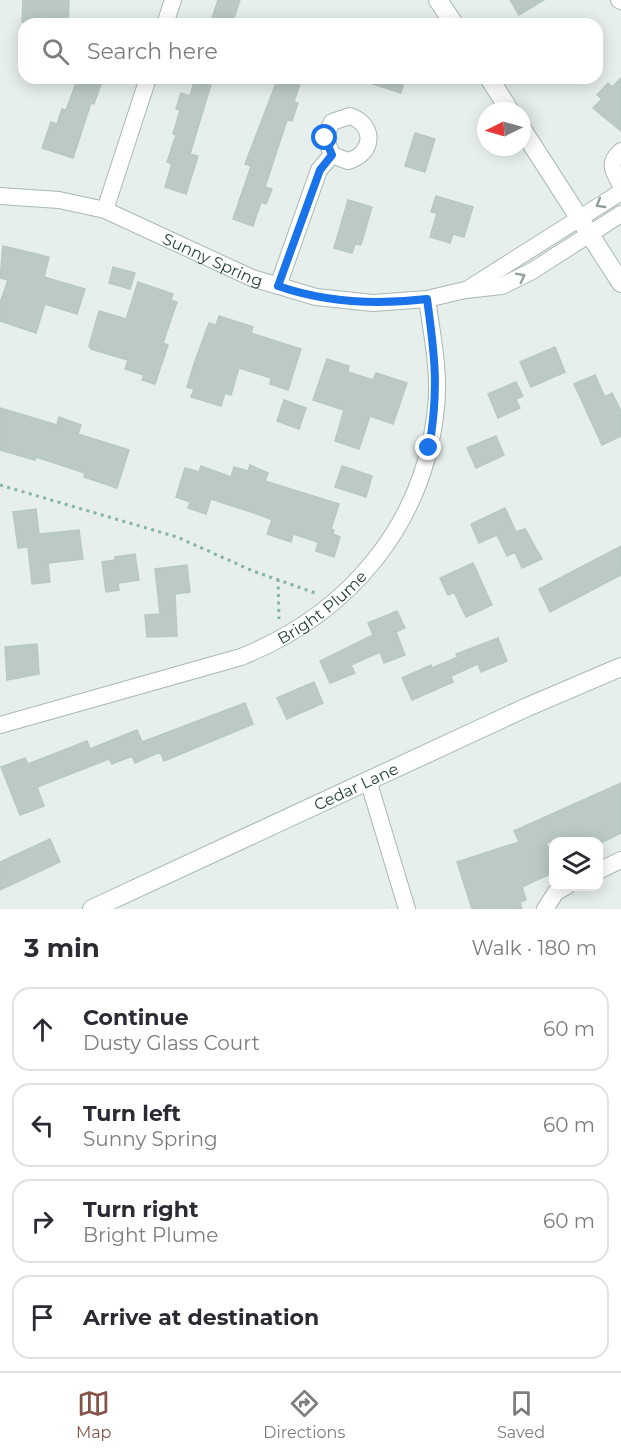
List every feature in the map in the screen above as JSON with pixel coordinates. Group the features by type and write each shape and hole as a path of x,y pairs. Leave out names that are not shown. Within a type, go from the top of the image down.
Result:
{"main road":[{"path":"438,0 450,18"},
{"path":"493,84 504,102"},
{"path":"531,143 621,283"},
{"name":"Cedar Lane","path":"92,909 552,696 621,668"}],"street":[{"path":"167,18 173,0"},
{"path":"105,210 146,84"},
{"path":"621,151 613,159 612,164 621,184"},
{"path":"278,286 320,170 332,155"},
{"name":"Sunny Spring","path":"465,290 621,192"},
{"name":"Sunny Spring","path":"0,196 59,200 105,210 252,278 316,297 349,302 427,299 465,290 502,286 591,235 621,214"},
{"name":"Bright Plume","path":"0,726 241,657 287,637 312,621 337,600 382,553 421,480 436,408 436,366 427,299"},
{"path":"368,780 407,909"},
{"path":"603,869 621,861"},
{"path":"545,909 558,891"}],"path":[{"path":"0,485 177,537 253,572 337,600"},
{"path":"278,579 279,622 287,637"}],"building":[{"path":"23,0 69,0 68,18 22,18"},
{"path":"218,0 240,0 234,18 212,18"},
{"path":"510,0 544,0 519,15"},
{"path":"621,78 621,131 593,108 602,99 597,95 608,83 612,87"},
{"path":"76,84 101,84 94,104 91,103 73,158 42,148 51,122 57,124 62,109 66,110"},
{"path":"193,84 211,84 190,154 198,156 186,194 165,187 172,164 167,162 176,135 173,134 180,110 176,109 181,93 190,96"},
{"path":"276,84 300,84 294,102 298,103 292,121 287,120 265,187 272,189 266,204 261,202 253,226 233,219 251,166 245,164"},
{"path":"373,84 403,84 401,93"},
{"path":"415,133 435,139 425,172 405,166"},
{"path":"436,196 473,207 464,237 453,234 450,243 430,237 437,213 431,212"},
{"path":"348,200 372,207 361,245 355,244 352,253 334,248"},
{"path":"3,246 49,257 44,277 85,289 77,314 45,304 36,333 0,321 0,303 8,280 0,278"},
{"path":"113,267 135,273 130,289 109,283"},
{"path":"138,282 173,294 171,300 177,302 163,343 168,345 155,384 142,380 144,375 125,369 128,360 91,349 89,346 99,311 126,319"},
{"path":"219,316 253,327 251,333 301,349 288,390 270,384 271,378 239,368 231,395 225,393 221,406 191,397 194,389 187,387 194,364 209,323 216,325"},
{"path":"555,347 565,372 531,387 520,362"},
{"path":"327,359 349,366 348,372 373,380 376,373 407,383 393,424 370,416 359,449 335,441 344,410 313,400"},
{"path":"595,375 605,397 612,393 621,411 621,436 602,445 574,384"},
{"path":"516,382 523,396 516,399 520,408 498,418 488,394"},
{"path":"284,400 306,408 299,429 277,421"},
{"path":"0,408 57,425 59,417 81,425 78,434 129,450 117,488 84,477 85,473 36,457 35,460 0,450"},
{"path":"496,436 504,455 476,468 467,448"},
{"path":"250,465 268,473 265,481 339,504 331,529 334,530 333,534 340,537 334,557 316,551 318,542 293,534 291,542 267,534 272,520 263,516 211,499 206,514 188,508 190,502 176,497 185,468 199,472 201,466 231,477 234,467 248,471"},
{"path":"342,466 372,476 366,497 335,487"},
{"path":"505,508 516,532 525,529 542,559 522,568 515,552 507,556 497,535 479,543 471,524"},
{"path":"36,509 39,534 79,530 83,559 48,563 50,582 32,584 28,547 18,548 13,512"},
{"path":"621,546 621,575 550,612 539,589"},
{"path":"135,554 139,580 118,583 119,590 106,592 102,562"},
{"path":"473,563 492,605 466,617 454,592 448,595 440,578"},
{"path":"187,565 190,592 175,594 177,636 147,637 145,615 160,614 155,569"},
{"path":"397,611 405,628 396,632 405,655 384,663 380,652 351,665 355,673 330,683 320,661 373,635 368,623"},
{"path":"498,638 507,661 481,672 478,664 451,676 453,682 412,700 402,678 431,665 432,668 458,657 456,654"},
{"path":"37,644 39,674 7,680 5,647"},
{"path":"314,682 323,703 287,719 277,698"},
{"path":"245,703 253,724 164,761 160,752 135,763 132,756 112,764 109,759 37,787 44,806 20,815 1,767 25,758 28,764 87,741 90,749 137,730 142,742"},
{"path":"621,783 621,833 603,842 603,837 549,837 549,842 546,842 549,848 549,874 522,887 526,900 520,902 522,909 472,909 457,862 519,842 514,831"},
{"path":"50,839 60,862 0,890 0,862"}],"route":[{"path":"325,138 332,155 320,170 278,286 316,297 349,302 401,302 427,299 436,366 436,408 429,448"}]}
